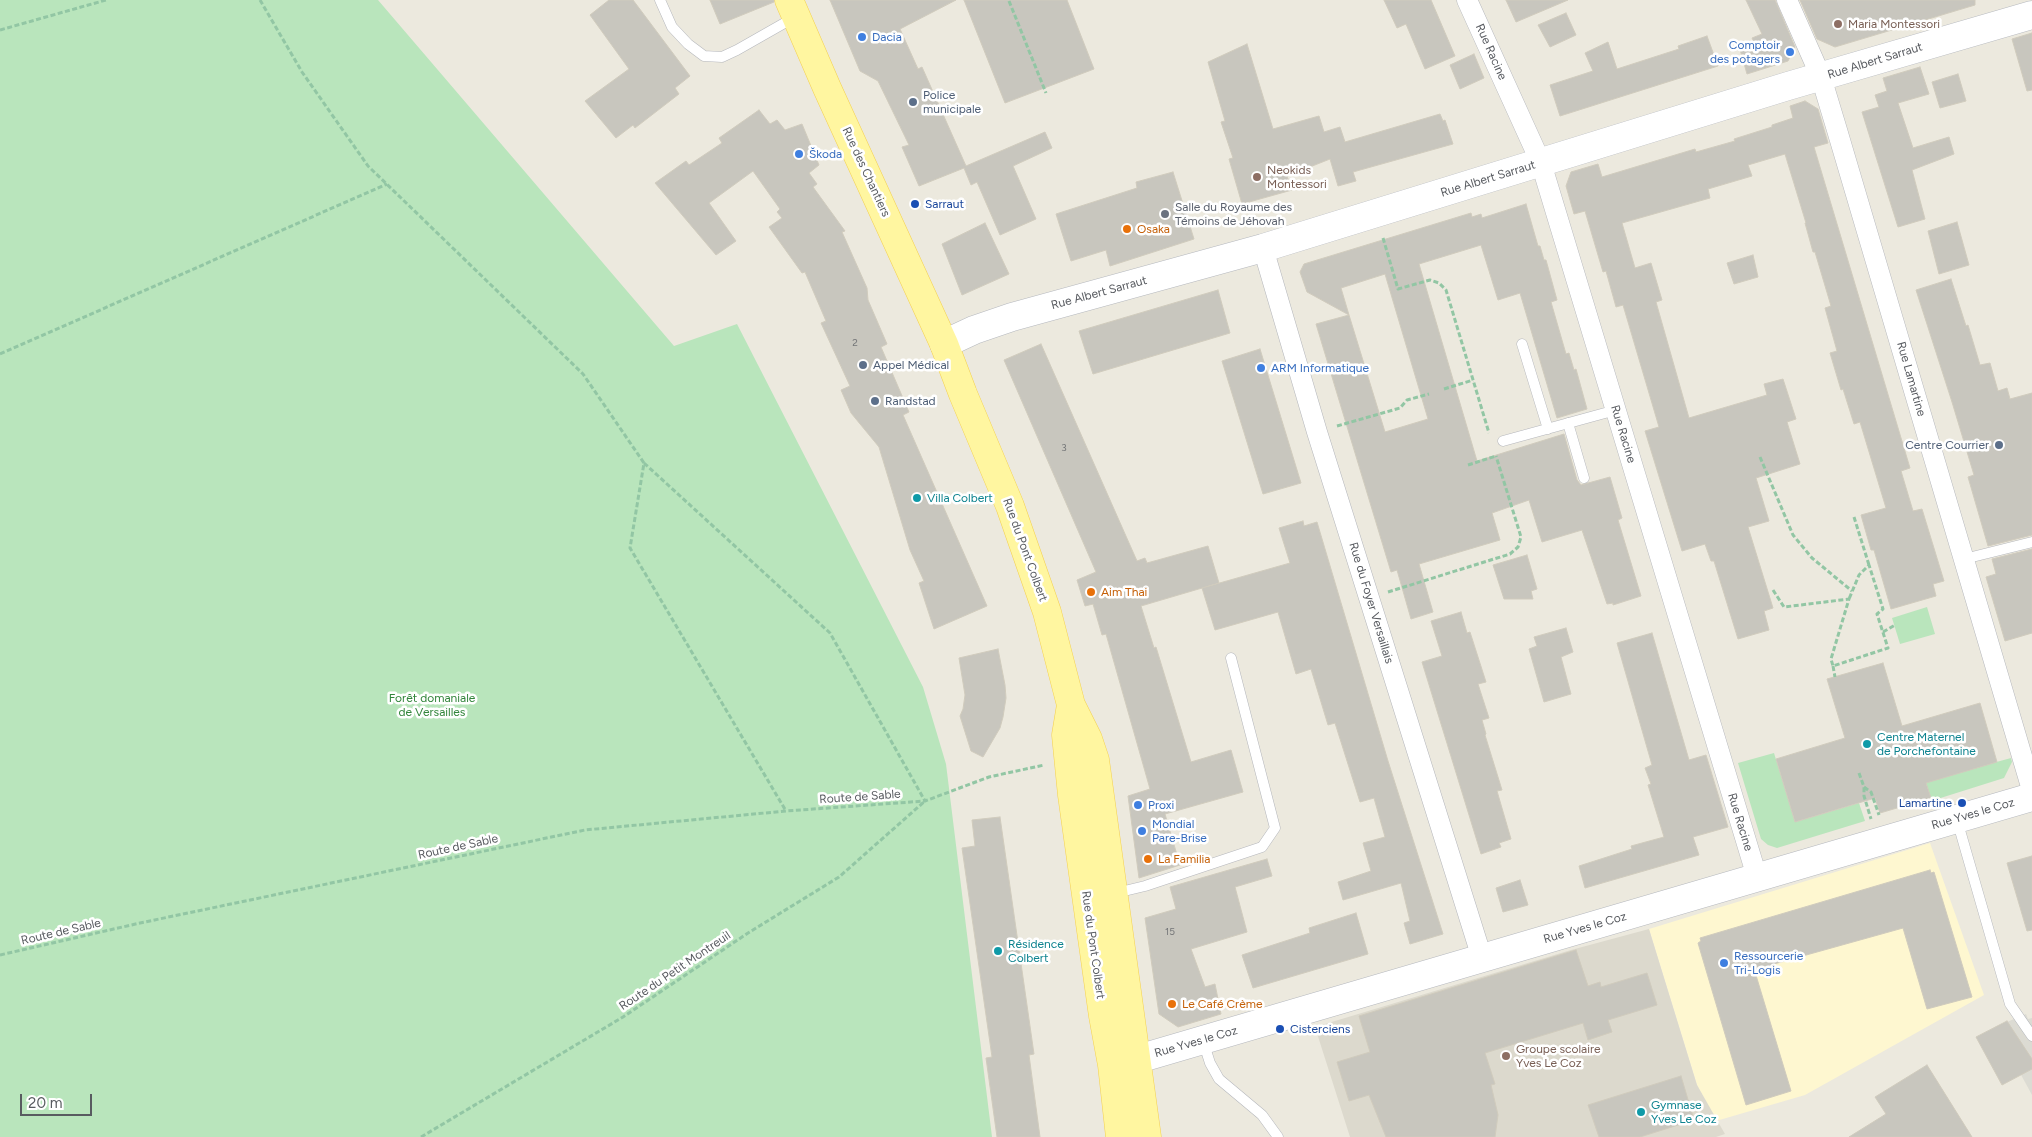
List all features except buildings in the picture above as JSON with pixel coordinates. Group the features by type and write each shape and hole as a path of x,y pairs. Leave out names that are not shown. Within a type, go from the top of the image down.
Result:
{"main road":[{"name":"Rue des Chantiers","path":"793,8 944,344"},
{"name":"Rue Albert Sarraut","path":"944,344 974,330 1012,317 1263,248 2032,14"},
{"name":"Rue du Pont Colbert","path":"944,344 1020,531 1047,612 1071,705 1088,739 1095,760 1115,894 1125,1062 1120,1137"},
{"name":"Rue du Pont Colbert","path":"1071,705 1066,735 1080,854 1125,1062 1148,1137"},
{"name":"Rue Yves le Coz","path":"1125,1062 2032,797"}],"street":[{"name":"Rue Racine","path":"1468,0 1541,163 1757,877"},
{"name":"Rue Lamartine","path":"1787,0 1821,77 2032,790"},
{"name":"Rue du Foyer Versaillais","path":"1263,248 1317,432 1482,958"}],"lane":[{"path":"660,0 672,27 688,44 704,56 722,57 737,50 793,8"},
{"path":"1522,344 1548,429"},
{"path":"1503,441 1616,410"},
{"path":"1568,423 1584,478"},
{"path":"1964,559 2032,542"},
{"path":"1115,894 1145,886 1262,847 1274,828 1231,658"},
{"path":"1957,819 2010,1004 2032,1036"},
{"path":"1203,1040 1210,1063 1219,1079 1262,1115 1278,1137"}],"path":[{"path":"0,30 106,0"},
{"path":"260,0 302,72 368,166 583,374 644,463 830,633 926,801 990,777 1068,760"},
{"path":"1009,1 1046,93"},
{"path":"0,354 387,184"},
{"path":"1376,213 1398,290 1430,280 1439,283 1446,290 1491,439"},
{"path":"1444,389 1473,380"},
{"path":"1317,432 1400,408 1407,400 1429,394"},
{"path":"1369,598 1510,554 1518,547 1521,537 1494,448"},
{"path":"1468,465 1496,456"},
{"path":"1760,456 1793,536 1812,558 1852,592"},
{"path":"644,463 630,548 786,811"},
{"path":"1833,666 1888,648 1877,614 1883,609 1854,517"},
{"path":"1835,677 1831,659 1849,599 1859,575 1869,565"},
{"path":"1773,590 1784,607 1849,599"},
{"path":"1882,632 1895,625"},
{"path":"1859,773 1864,786 1864,796 1871,819"},
{"path":"1864,786 1871,792 1878,815 1887,812"},
{"name":"Route de Sable","path":"0,955 140,922 585,830 786,811 926,801"},
{"name":"Route du Petit Montreuil","path":"421,1137 623,1017 748,933 839,877 926,801"}],"shaded area":[{"path":"1930,843 1984,995 1805,1095 1716,1121 1697,1085 1649,929"},
{"name":"Groupe scolaire Yves Le Coz","path":"1649,929 1697,1085 1725,1134 1716,1137 1350,1137 1315,1027 1571,950"},
{"path":"2026,1014 2028,1019 2032,1018 2032,1095 1995,1027"}],"green space":[{"name":"Forêt domaniale de Versailles","path":"0,0 378,0 674,346 737,324 923,687 946,764 992,1137 0,1137"},
{"path":"1927,607 1935,634 1900,644 1892,618"},
{"path":"1774,753 1795,822 1859,803 1865,821 1777,848 1768,845 1761,839 1738,763"},
{"path":"1918,756 1971,769 2011,758 2012,762 2004,778 1931,801"}],"place":[{"name":"Maria Montessori","path":"1838,24"},
{"name":"Dacia","path":"862,37"},
{"name":"Comptoir des potagers","path":"1790,52"},
{"name":"Police municipale","path":"913,102"},
{"name":"Škoda","path":"799,154"},
{"name":"Neokids Montessori","path":"1257,177"},
{"name":"Sarraut","path":"915,204"},
{"name":"Salle du Royaume des Témoins de Jéhovah","path":"1165,214"},
{"name":"Osaka","path":"1127,229"},
{"name":"Appel Médical","path":"863,365"},
{"name":"ARM Informatique","path":"1261,368"},
{"name":"Randstad","path":"875,401"},
{"name":"Centre Courrier","path":"1999,445"},
{"name":"Villa Colbert","path":"917,498"},
{"name":"Aim Thai","path":"1091,592"},
{"name":"Centre Maternel de Porchefontaine","path":"1867,744"},
{"name":"Lamartine","path":"1962,803"},
{"name":"Proxi","path":"1138,805"},
{"name":"Mondial Pare-Brise","path":"1142,831"},
{"name":"La Familia","path":"1148,859"},
{"name":"Résidence Colbert","path":"998,951"},
{"name":"Ressourcerie Tri-Logis","path":"1724,963"},
{"name":"Le Café Crème","path":"1172,1004"},
{"name":"Cisterciens","path":"1280,1029"},
{"name":"Groupe scolaire Yves Le Coz","path":"1506,1056"},
{"name":"Gymnase Yves Le Coz","path":"1641,1112"}]}
